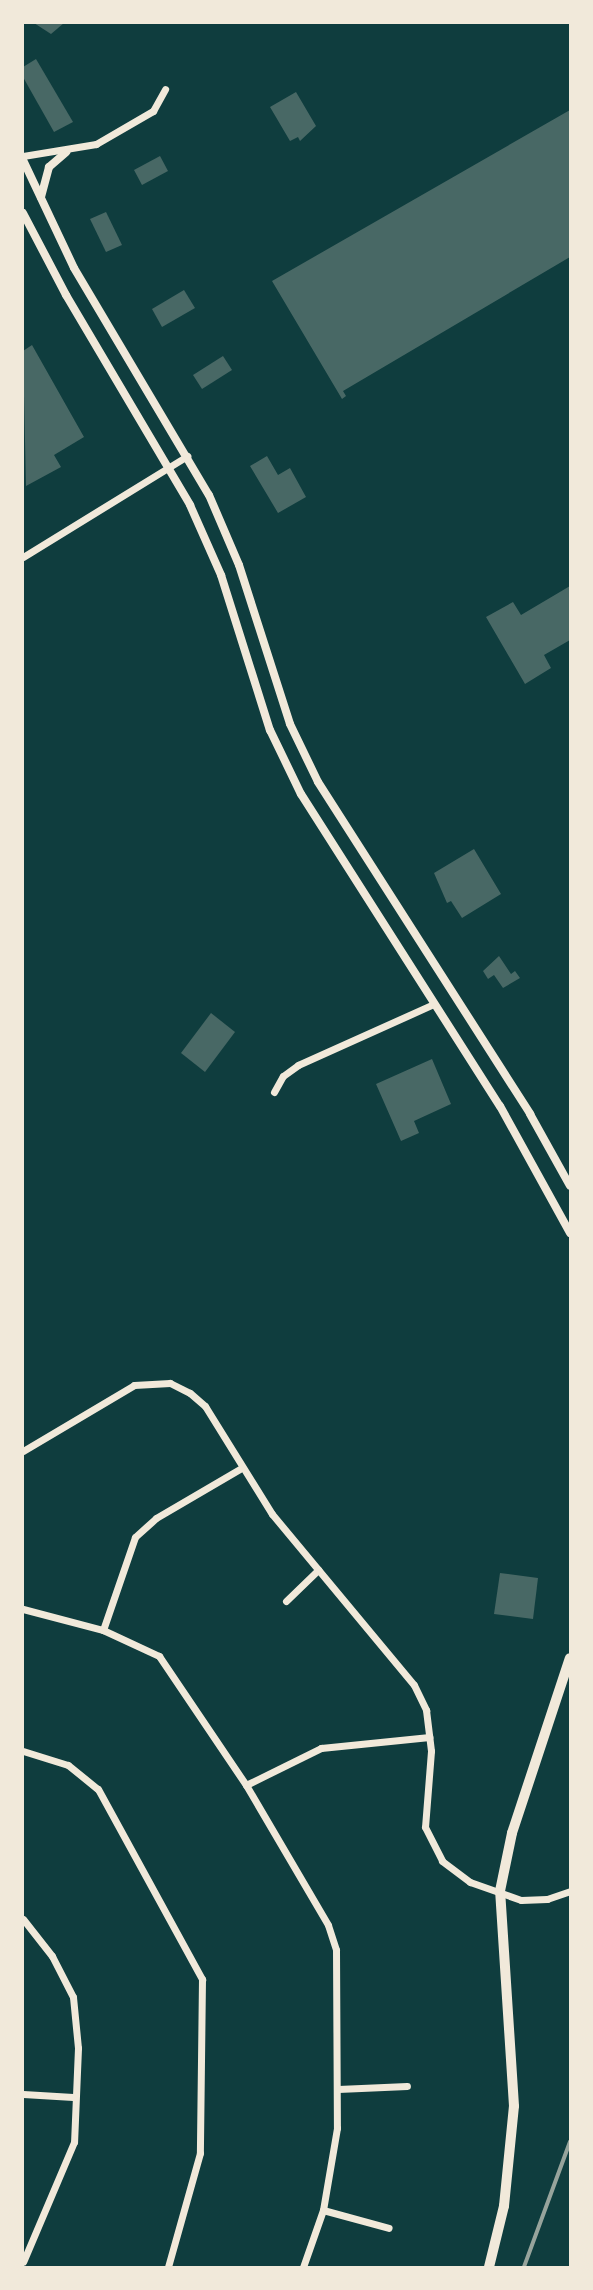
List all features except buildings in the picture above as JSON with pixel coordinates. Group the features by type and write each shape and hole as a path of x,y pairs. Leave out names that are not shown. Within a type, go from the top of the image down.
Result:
{"main road":[{"path":"489,2267 504,2206 514,2106 500,1891 512,1833 570,1658"}],"street":[{"path":"165,89 153,111 96,144 66,152 23,158 42,207 187,456 239,565 280,697 318,782 530,1114 570,1186"},
{"path":"42,207 43,179 52,162 66,152"},
{"path":"23,213 65,295 169,467 216,563 283,760 321,829 517,1133 570,1233"},
{"path":"23,556 187,456"},
{"path":"274,1092 283,1076 298,1065 434,1004"},
{"path":"23,1451 134,1385 156,1381 180,1387 197,1399 240,1469 318,1570 407,1674 426,1710 429,1737 423,1810 429,1839 460,1877 533,1902 570,1891"},
{"path":"103,1630 135,1537 156,1518 240,1469"},
{"path":"286,1601 318,1570"},
{"path":"23,1609 103,1630 159,1656 246,1785 320,1907 333,1938 338,2089 335,2149 323,2210 303,2267"},
{"path":"246,1785 321,1748 429,1737"},
{"path":"23,1751 68,1765 98,1789 202,1979 200,2154 168,2267"},
{"path":"23,1919 52,1956 73,1997 78,2048 73,2097 74,2142 23,2262"},
{"path":"338,2089 407,2086"},
{"path":"23,2094 73,2097"},
{"path":"323,2210 389,2228"}],"railway":[{"path":"524,2267 570,2142"}]}
